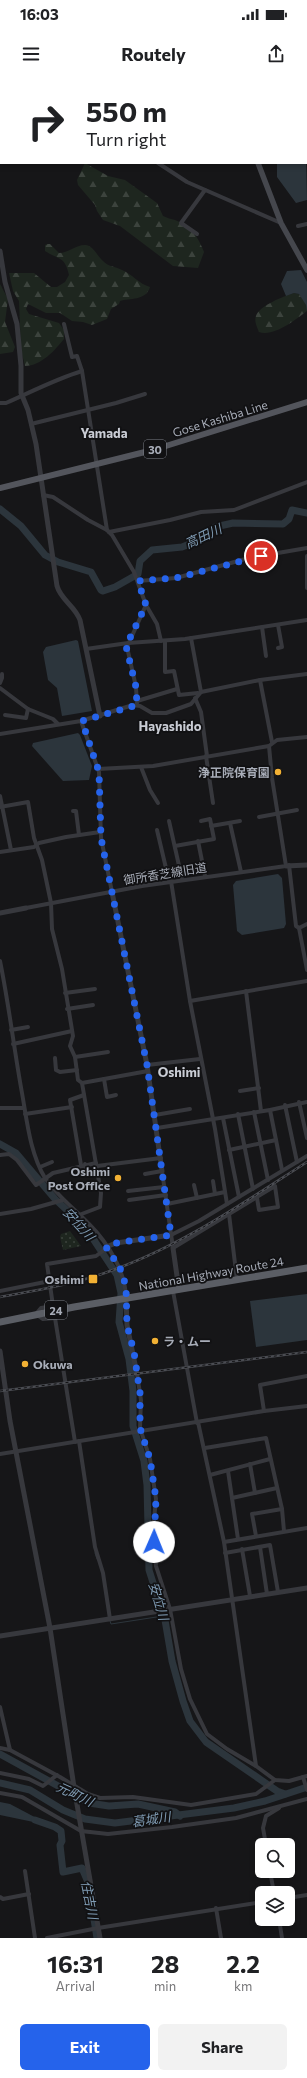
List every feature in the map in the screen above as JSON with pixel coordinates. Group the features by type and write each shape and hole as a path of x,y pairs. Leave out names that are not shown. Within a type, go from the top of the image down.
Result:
{"highway":[{"name":"National Highway Route 24","path":"0,1322 36,1314 307,1268"}],"main road":[{"path":"258,164 281,223 305,262 307,270"},
{"name":"Gose Kashiba Line","path":"0,488 153,450 307,402"}],"street":[{"path":"160,164 187,182 281,223"},
{"path":"197,234 181,223 205,190"},
{"path":"298,226 307,224"},
{"path":"0,251 5,282 17,324 22,396 32,424 59,591 78,616 100,716"},
{"path":"64,324 72,357 77,356 82,371 108,531 134,572 146,605 157,624 163,641 165,672 174,671 179,696 260,680 307,674"},
{"path":"0,403 6,403 56,379 82,371"},
{"path":"32,424 145,394"},
{"path":"43,495 53,497 108,531 170,520 201,512 234,510 307,482"},
{"path":"137,579 176,578 249,558 307,548"},
{"path":"307,556 307,588"},
{"path":"146,605 126,646 137,703 152,713 161,714 188,706 200,692 191,638"},
{"path":"86,649 128,643 191,638 307,620"},
{"path":"278,625 282,647 278,648"},
{"path":"262,627 266,656"},
{"path":"0,682 2,674"},
{"path":"260,680 271,744 278,814 288,866 296,926 299,928 305,948 307,970"},
{"path":"0,688 28,709 54,719 58,724"},
{"path":"0,734 82,721 177,689"},
{"path":"195,698 201,712 213,803"},
{"path":"5,715 26,718 28,709"},
{"path":"82,721 98,769 100,832 147,1065 173,1248 176,1291 197,1422 205,1448 224,1542 256,1766"},
{"path":"98,769 141,767 271,744 279,739 307,737"},
{"path":"141,767 150,790 158,803"},
{"path":"0,796 1,807 11,850"},
{"path":"1,807 28,802 36,845 42,860 51,903 52,929 62,969 67,1009 73,1039 70,1046 75,1057 78,1080 82,1083 101,1190 100,1207 79,1215"},
{"path":"259,817 297,810"},
{"path":"72,812 76,811 79,835"},
{"path":"175,846 214,839 210,820 201,821"},
{"path":"169,821 182,879"},
{"path":"211,826 240,821"},
{"path":"230,823 241,872"},
{"path":"157,830 170,881 200,1059 213,1119 227,1204"},
{"path":"0,852 100,832"},
{"path":"198,841 205,876"},
{"path":"288,866 307,865"},
{"name":"御所香芝線旧道","path":"0,913 182,879 288,866"},
{"path":"299,928 307,924"},
{"path":"0,961 25,1114 44,1178 62,1200 94,1230 122,1272 122,1299 138,1374 141,1400 140,1432 150,1459 156,1499 153,1530 155,1560 169,1609 182,1670 190,1699 207,1734 227,1749 256,1766 274,1780 289,1781 305,1778 307,1790"},
{"path":"190,1001 307,981"},
{"path":"65,993 95,989"},
{"path":"246,991 261,1111"},
{"path":"67,1009 93,1005"},
{"path":"11,1030 28,1027"},
{"path":"13,1044 72,1032"},
{"path":"75,1057 108,1052"},
{"path":"56,1058 56,1070 60,1072 77,1070"},
{"path":"147,1065 200,1059"},
{"path":"82,1083 148,1071"},
{"path":"104,1079 107,1097 116,1095"},
{"path":"240,1091 259,1088"},
{"path":"80,1172 86,1170 83,1164 70,1100 84,1095"},
{"path":"299,1102 307,1138"},
{"path":"157,1128 270,1110 285,1105 307,1102"},
{"path":"285,1105 297,1162"},
{"path":"25,1114 72,1107"},
{"path":"0,1108 24,1108"},
{"path":"155,1115 190,1109"},
{"path":"270,1110 282,1170"},
{"path":"254,1112 268,1180"},
{"path":"238,1114 253,1189"},
{"path":"223,1118 239,1197"},
{"path":"229,1150 276,1140"},
{"path":"0,1155 9,1154 21,1164 36,1185 44,1178 59,1171 83,1164 161,1158"},
{"path":"110,1619 103,1573 95,1547 54,1318 44,1319 36,1314 41,1308 53,1306 47,1264 96,1256 106,1248 116,1243 176,1234 307,1156"},
{"path":"40,1167 52,1162"},
{"path":"145,1174 162,1171"},
{"path":"213,1181 216,1194"},
{"path":"194,1185 197,1198"},
{"path":"128,1191 164,1186"},
{"path":"173,1248 275,1186 278,1207 259,1210 257,1198"},
{"path":"167,1204 225,1192"},
{"path":"131,1201 145,1195 166,1195"},
{"path":"0,1214 32,1209 62,1200"},
{"path":"229,1214 237,1280"},
{"path":"76,1225 83,1219"},
{"path":"0,1291 50,1281"},
{"path":"0,1351 16,1451 50,1628 96,1928 100,1938"},
{"path":"264,1411 260,1385 307,1376"},
{"path":"0,1454 264,1411 307,1406"},
{"path":"205,1448 266,1438 276,1488 282,1509 284,1531"},
{"path":"210,1476 250,1464 270,1460"},
{"path":"250,1464 255,1492"},
{"path":"228,1471 238,1539"},
{"path":"232,1498 276,1488"},
{"path":"256,1536 252,1514 282,1509"},
{"path":"224,1542 307,1528"},
{"path":"225,1552 270,1545 278,1592"},
{"path":"260,1546 267,1594"},
{"path":"242,1549 250,1596"},
{"path":"0,1636 307,1588"},
{"path":"0,1707 10,1750"},
{"path":"0,1748 10,1750 88,1794 100,1798 133,1798 190,1805 256,1794 274,1780"},
{"path":"0,1773 29,1779 44,1786 55,1776"},
{"path":"0,1793 22,1797 81,1829 108,1834 236,1818 307,1799"},
{"path":"265,1838 263,1828 266,1816 282,1806"},
{"path":"25,1871 30,1894 35,1938"},
{"path":"0,1897 3,1899 30,1894"},
{"path":"295,1897 307,1895"},
{"path":"47,1938 96,1928 255,1903"},
{"path":"216,1908 221,1938"},
{"path":"280,1926 282,1938"}],"green space":[{"path":"85,164 87,164 108,176 125,180 157,203 163,216 181,222 190,229 196,237 204,252 198,268 173,266 120,226 103,220 95,205 78,185 77,180"},
{"path":"50,244 59,253 66,252 78,246 88,245 105,263 126,272 142,284 150,287 145,295 141,297 120,301 119,304 111,309 107,319 92,325 72,321 60,313 46,313 28,304 26,309 29,314 59,323 64,330 64,339 47,357 37,363 25,366 21,350 19,301 13,291 9,273 34,273 51,287 57,287 65,282 69,275 66,264 61,259 45,251 45,245"},
{"path":"0,284 8,299 5,322 15,347 13,352 0,354"},
{"path":"294,293 299,294 307,305 307,311 278,330 265,333 259,332 255,320 258,312 272,302"},
{"path":"70,1231 81,1246 63,1250 60,1237 61,1234"}],"shaded area":[{"path":"277,164 306,164 307,200 296,203 277,177"},
{"path":"301,270 307,282 307,311 306,305 299,294 294,293 286,296 281,284 287,271"},
{"path":"76,640 78,641 92,711 62,716 57,688 48,680 43,652 46,647"},
{"path":"78,733 92,766 89,780 63,781 32,746 33,743"},
{"path":"278,874 282,878 286,924 284,928 242,935 237,931 233,885 236,881"},
{"path":"307,1294 307,1340 256,1347 250,1301"},
{"path":"0,1802 10,1804 44,1822 43,1824 0,1815"}],"waterway":[{"name":"高田川","path":"0,509 21,526 45,555 58,562 91,572 103,591 115,587 138,574 140,561 152,550 182,547 205,538 209,531 215,527 233,523 283,524 289,519 292,510 307,513"},
{"name":"安位川","path":"0,1144 16,1153 55,1199 86,1228 117,1275 121,1293 119,1322 129,1359 133,1391 133,1426 144,1461 147,1485 149,1570 165,1620 172,1661 190,1721 206,1742 277,1791 285,1794"},
{"path":"95,1553 97,1559"},
{"path":"110,1621 111,1624 163,1616"},
{"name":"元町川","path":"0,1754 89,1803 109,1806 138,1804 175,1812 180,1816"},
{"name":"葛城川","path":"0,1783 30,1790 63,1810 85,1819 115,1823 234,1808 265,1801 307,1787"},
{"name":"住吉川","path":"35,1820 55,1827 61,1831 62,1841 60,1845 63,1872 82,1868 88,1882 97,1938"}],"railway":[{"path":"0,1297 85,1279 138,1260 213,1222 307,1162"},
{"path":"0,1391 307,1352"}],"place":[{"name":"浄正院保育園","path":"278,772"},
{"name":"Oshimi Post Office","path":"118,1178"},
{"name":"Oshimi","path":"93,1279"},
{"name":"ラ・ムー","path":"155,1341"},
{"name":"Okuwa","path":"25,1364"}],"district":[{"name":"Yamada","path":"104,433"},
{"name":"Hayashido","path":"170,726"},
{"name":"Oshimi","path":"179,1072"}],"route":[{"path":"154,1542 153,1530 156,1499 154,1475 140,1428 140,1393 134,1352 127,1325 126,1286 119,1265 106,1247 110,1244 171,1235 147,1065 100,832 99,772 82,721 137,705 136,687 126,646 146,605 138,581 176,578 261,556"}]}
